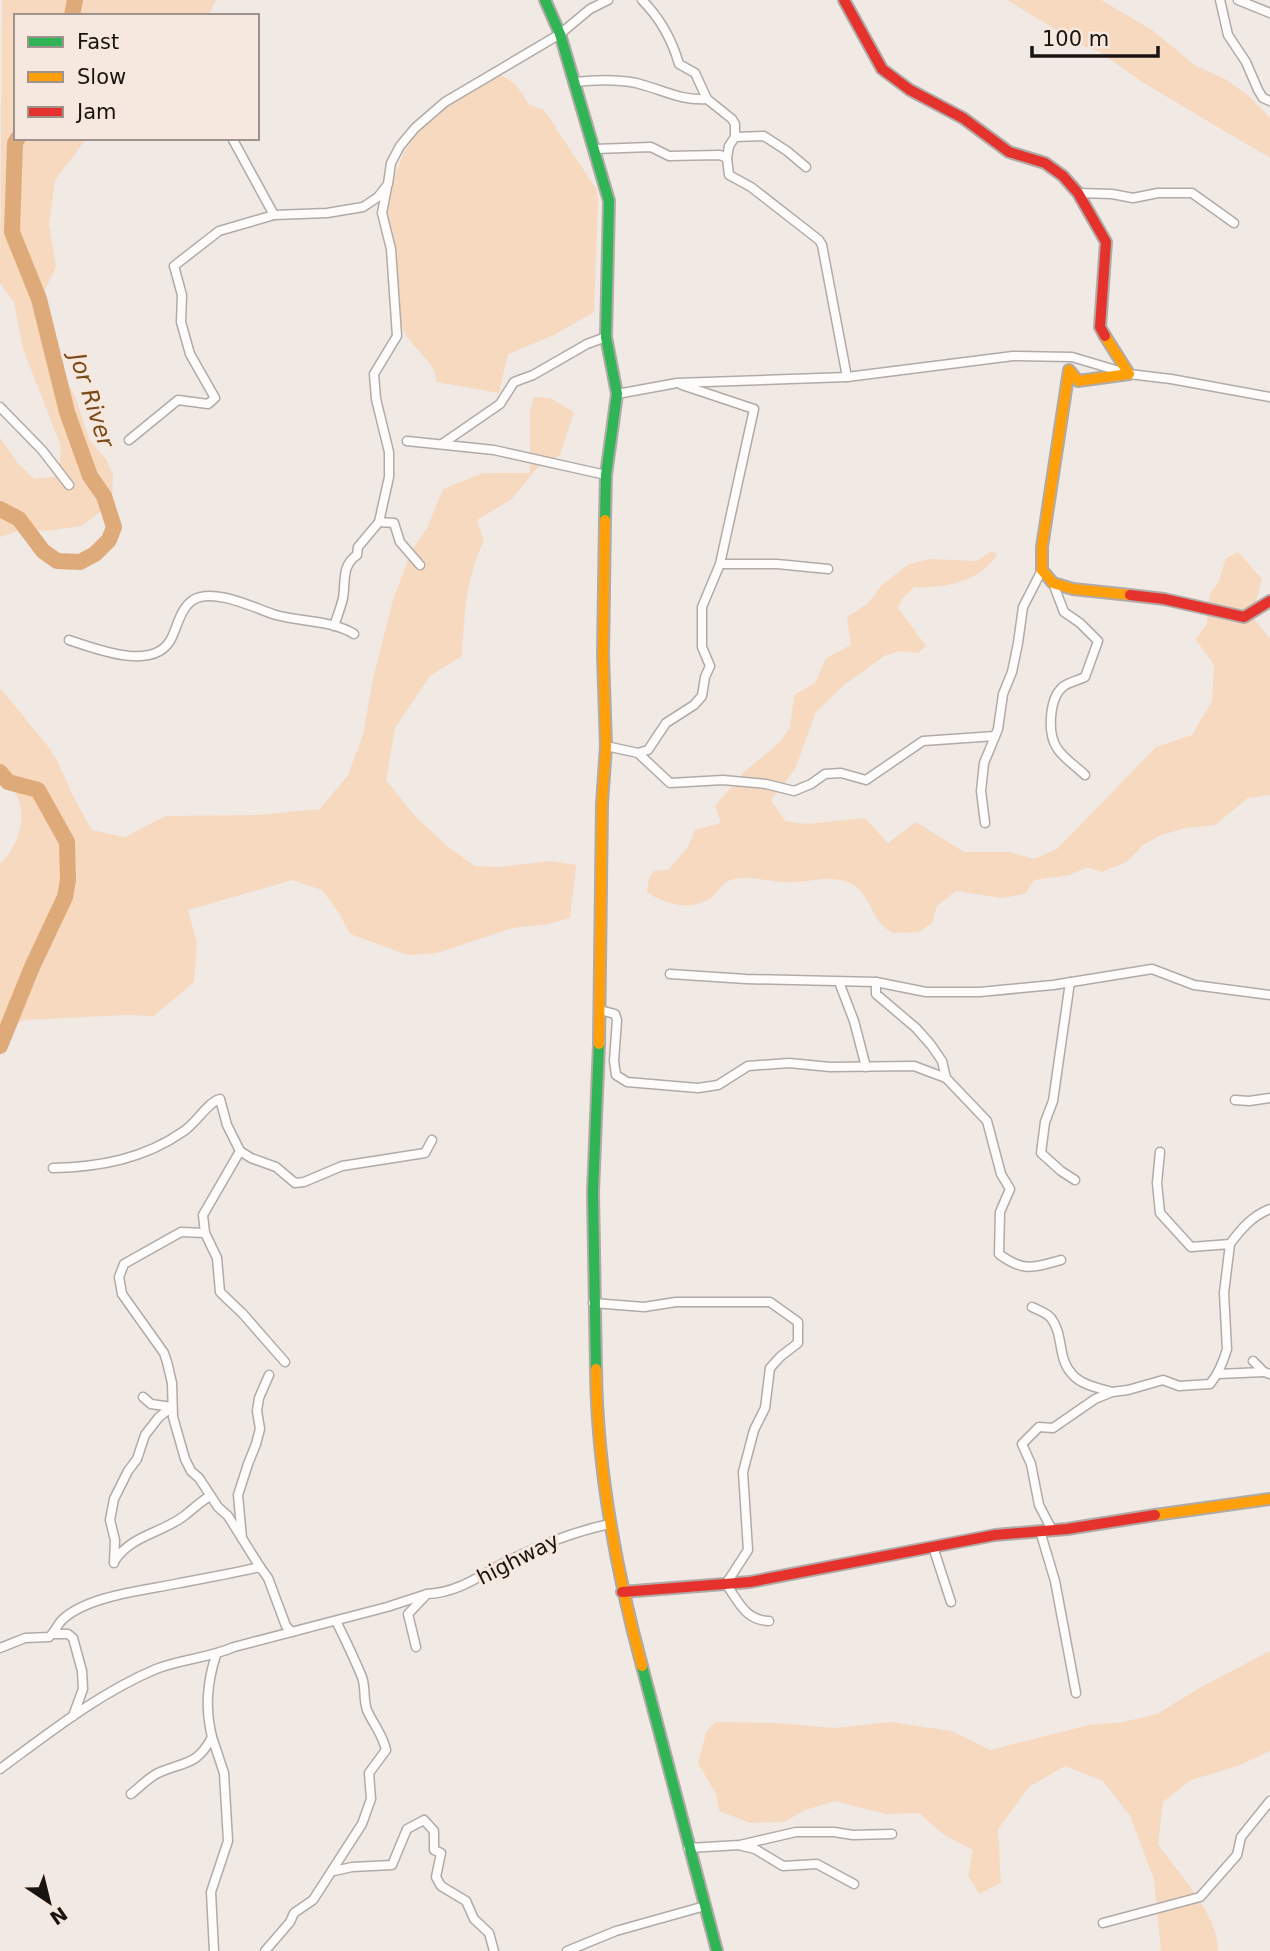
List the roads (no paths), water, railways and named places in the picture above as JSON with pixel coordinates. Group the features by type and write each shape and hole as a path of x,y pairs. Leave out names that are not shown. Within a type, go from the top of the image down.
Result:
{"main road":[{"path":"545,0 560,34 609,201 606,337 617,394 606,475 603,655 606,746 602,804 600,1010 593,1192 596,1398 610,1524 622,1592 717,1951"},
{"path":"844,0 883,69 910,90 963,118 1009,152 1045,163 1063,176 1078,193 1106,242 1100,327 1129,374 1077,381 1069,370 1042,547 1042,570 1054,583 1073,589 1164,599 1244,617 1270,601"},
{"path":"622,1592 750,1582 995,1535 1270,1499"}],"street":[{"path":"334,626 344,596 343,579 349,561 357,555 358,547 379,522 388,477 389,452 376,399 374,374 397,336 391,249 382,213 391,163 415,128 445,102 560,34 590,9 608,0"},
{"path":"642,0 657,16 676,51 679,64 695,74 707,99 735,124 736,136 729,146 727,158 729,174 751,187 822,245 847,377"},
{"path":"1220,0 1228,35 1258,90 1270,101"},
{"path":"1237,0 1270,13"},
{"path":"574,82 637,83 692,100 707,99"},
{"path":"736,136 764,136 806,167"},
{"path":"233,140 274,215"},
{"path":"594,149 651,147 669,156 720,155 727,158"},
{"path":"129,440 178,400 208,404 215,398 190,354 181,322 183,295 174,265 219,231 274,215 327,213 363,206 378,197 388,184"},
{"path":"1078,193 1133,198 1158,193 1192,193 1234,223"},
{"path":"442,444 500,404 514,382 606,337"},
{"path":"617,394 677,383 847,377 1013,356 1072,357 1129,374 1270,397"},
{"path":"606,746 638,752 649,750 666,723 694,705 702,696 710,666 702,647 702,607 720,564 754,409 677,383"},
{"path":"0,407 49,458 69,485"},
{"path":"407,440 494,450 606,475"},
{"path":"379,522 394,523 400,542 420,565"},
{"path":"720,564 777,564 828,569"},
{"path":"985,823 981,791 983,773 995,736 1003,694 1012,672 1023,607 1042,570"},
{"path":"1054,583 1064,612 1080,622 1098,641 1085,677 1063,687 1055,698 1051,721 1057,749 1085,775"},
{"path":"69,640 112,655 139,657 159,651 171,640 185,609 193,600 201,597 239,601 278,615 334,626 354,635"},
{"path":"638,752 670,783 723,779 766,784 794,791 825,774 841,774 866,780 923,741 995,736"},
{"path":"670,974 876,982 926,992 980,992 1152,969 1177,981 1194,985 1270,995"},
{"path":"839,982 854,1021 866,1067"},
{"path":"876,982 876,993 931,1045 942,1061 946,1078"},
{"path":"1070,982 1053,1101 1045,1122 1041,1153 1075,1180"},
{"path":"600,1010 615,1014 616,1074 627,1082 698,1088 718,1085 748,1066 789,1063 830,1067 914,1066 946,1078 987,1121 1000,1174 1010,1189 1000,1212 999,1254 1013,1265 1036,1267 1060,1260"},
{"path":"1235,1100 1270,1098"},
{"path":"53,1168 94,1167 138,1155 182,1133 199,1120 212,1101 220,1099 227,1125 240,1151 276,1167 295,1183 304,1182 342,1166 425,1153 432,1140"},
{"path":"240,1151 204,1215 205,1233 217,1258 220,1292 285,1362"},
{"path":"1160,1152 1157,1183 1160,1213 1191,1247 1230,1244"},
{"path":"1076,1693 1046,1530 1031,1464 1022,1444 1039,1427 1053,1428 1095,1399 1112,1392 1163,1380 1179,1386 1210,1384 1218,1374 1227,1349 1224,1293 1230,1244 1260,1213 1270,1209"},
{"path":"205,1233 181,1232 124,1264 119,1277 122,1294 164,1353 172,1382 172,1407 185,1459 191,1471 228,1516 268,1578 286,1626 292,1632"},
{"path":"593,1303 644,1307 676,1302 770,1302 799,1322 798,1343 770,1368 765,1408 754,1430 743,1472 744,1507 749,1531 748,1550 726,1584 747,1613 756,1620 769,1621"},
{"path":"1032,1307 1051,1317 1059,1334 1064,1361 1072,1375 1083,1383 1112,1392"},
{"path":"1253,1361 1267,1373"},
{"path":"1218,1374 1267,1373"},
{"path":"242,1541 238,1495 257,1444 260,1429 257,1411 259,1398 269,1375"},
{"path":"144,1397 151,1404 172,1407"},
{"path":"172,1407 159,1417 145,1435 137,1460 128,1471 114,1499 110,1520 115,1539 114,1562 127,1546 184,1516 193,1506 210,1496"},
{"name":"highway","path":"0,1769 72,1717 156,1670 470,1583 503,1563 555,1539 610,1524"},
{"path":"933,1547 951,1602"},
{"path":"0,1648 25,1638 49,1637 62,1620 84,1607 128,1591 260,1567"},
{"path":"415,1647 408,1614 427,1594"},
{"path":"265,1951 290,1922 294,1913 313,1900 334,1871 362,1824 371,1799 369,1773 386,1750 384,1739 365,1702 363,1678 337,1620"},
{"path":"53,1634 68,1634 73,1638 82,1671 83,1689 72,1717"},
{"path":"214,1951 211,1892 228,1841 224,1773 206,1712 209,1675 216,1655"},
{"path":"131,1794 156,1774 196,1759 212,1737"},
{"path":"1103,1923 1200,1897 1237,1855 1241,1838 1269,1804"},
{"path":"334,1871 352,1867 392,1865 407,1829 424,1820 434,1831 434,1850 441,1853 436,1877 441,1886 466,1901 474,1919 489,1933 494,1951"},
{"path":"688,1848 740,1845 810,1831 853,1835 892,1834"},
{"path":"740,1845 755,1849 783,1866 817,1864 854,1884"},
{"path":"567,1951 616,1931 705,1906"}],"waterway":[{"name":"Jor River","path":"72,14 75,0"},
{"name":"Jor River","path":"0,509 19,519 43,551 57,561 80,562 95,554 109,540 114,527 104,496 90,476 67,412 39,299 12,232 17,140"},
{"name":"Jor River","path":"0,772 8,782 38,790 67,842 68,880 65,897 32,967 0,1046"}]}
